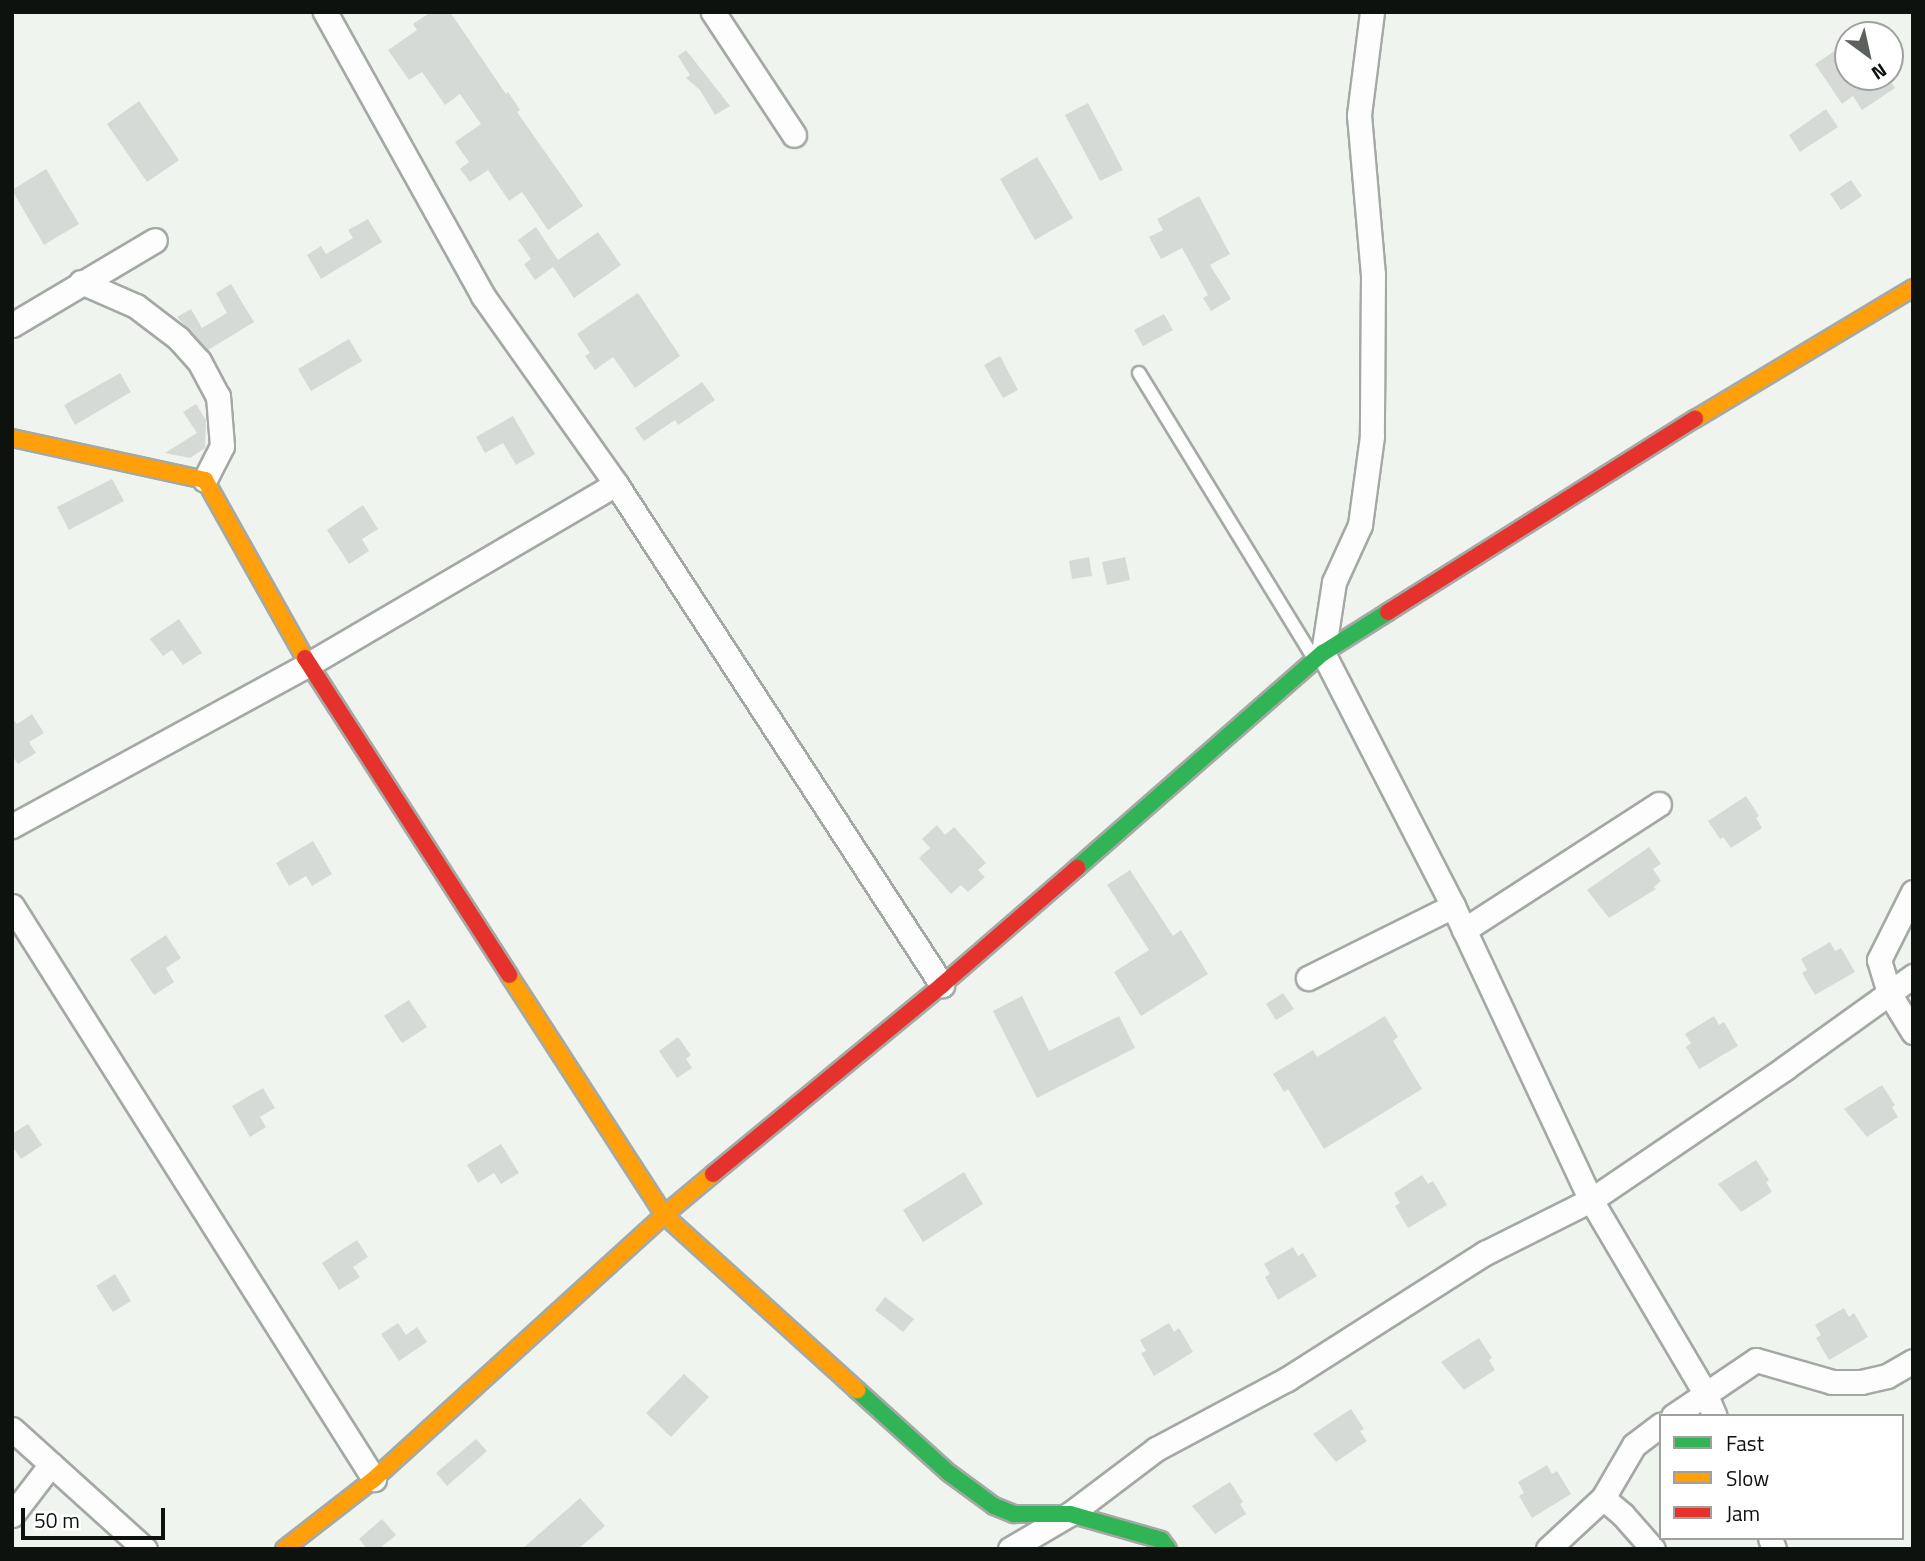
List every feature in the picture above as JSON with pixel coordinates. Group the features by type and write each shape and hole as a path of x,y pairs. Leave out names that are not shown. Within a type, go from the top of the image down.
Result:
{"street":[{"path":"325,12 483,296 616,484 942,985"},
{"path":"713,12 793,135"},
{"path":"1372,12 1359,116 1373,274 1372,436 1360,525 1334,582 1319,657 1454,906 1591,1200 1705,1393 1714,1414"},
{"path":"12,325 155,240"},
{"path":"81,282 136,306 178,338 199,361 219,396 222,446 205,480"},
{"path":"284,1549 374,1479 664,1215 942,985 1319,657 1724,400 1913,288"},
{"path":"12,438 205,480 309,664 664,1215 949,1473 982,1498 1014,1514 1070,1514 1161,1540 1168,1549"},
{"path":"12,826 309,664 616,484"},
{"path":"1464,930 1659,804"},
{"path":"1913,892 1879,960 1889,993 1913,1032"},
{"path":"12,906 374,1479"},
{"path":"1308,978 1454,906"},
{"path":"1010,1549 1070,1514 1156,1449 1287,1379 1485,1253 1591,1200 1913,976"},
{"path":"1677,1414 1756,1360 1832,1382 1861,1382 1886,1376 1913,1361"},
{"path":"1548,1549 1604,1498 1634,1445 1659,1426"},
{"path":"12,1429 145,1549"},
{"path":"12,1515 51,1464"},
{"path":"1604,1498 1653,1549"}],"lane":[{"path":"1139,373 1319,657"}],"building":[{"path":"431,12 450,12 506,94 508,92 520,110 517,112 583,206 548,230 522,192 509,201 488,170 470,182 460,169 469,162 455,142 481,124 460,94 445,105 422,72 409,80 388,50 417,30 413,24"},
{"path":"686,50 730,106 715,115 700,90 686,78 690,75 678,56"},
{"path":"1834,51 1834,91 1890,91 1862,110 1853,96 1842,104 1815,64"},
{"path":"139,101 179,160 147,182 107,124"},
{"path":"1088,103 1123,170 1100,181 1065,115"},
{"path":"1826,109 1838,127 1800,152 1789,135"},
{"path":"1037,157 1073,218 1035,240 1000,179"},
{"path":"46,169 79,224 44,245 12,190"},
{"path":"1851,180 1862,196 1841,210 1830,194"},
{"path":"1199,196 1230,254 1210,265 1231,299 1211,311 1203,298 1208,295 1182,248 1161,259 1149,237 1163,230 1157,219"},
{"path":"368,219 382,242 321,279 307,255 321,246 326,254 353,238 348,230"},
{"path":"536,227 558,260 598,232 621,265 574,298 553,267 535,280 524,264 531,259 518,240"},
{"path":"231,284 254,322 208,350 177,317 191,309 202,328 227,313 216,293"},
{"path":"638,293 680,356 635,388 613,357 595,370 585,356 590,353 577,334"},
{"path":"1164,314 1173,330 1143,346 1134,330"},
{"path":"349,339 362,361 311,391 298,369"},
{"path":"1000,356 1018,390 1003,398 984,365"},
{"path":"120,373 131,392 75,425 64,405"},
{"path":"702,382 715,400 678,425 675,420 644,441 635,428"},
{"path":"196,404 206,420 205,448 190,458 165,453 197,433 183,412"},
{"path":"513,416 535,454 516,465 503,443 485,453 476,437"},
{"path":"112,479 124,501 69,530 57,507"},
{"path":"363,505 378,529 362,539 369,551 349,564 327,530"},
{"path":"1089,557 1092,576 1072,579 1069,561"},
{"path":"1125,557 1130,580 1107,585 1102,562"},
{"path":"179,619 202,653 183,665 172,650 163,656 150,639"},
{"path":"32,714 44,733 29,742 36,753 18,764 12,756 12,717 17,724"},
{"path":"1746,796 1759,816 1756,818 1762,828 1731,848 1723,837 1720,839 1708,821"},
{"path":"937,825 945,835 954,827 986,863 978,870 985,877 968,892 961,885 951,894 919,858 930,848 922,839"},
{"path":"313,841 332,874 312,886 306,876 289,886 276,863"},
{"path":"1649,847 1661,864 1653,869 1661,881 1654,887 1656,889 1609,918 1587,890"},
{"path":"1130,870 1173,936 1181,930 1208,974 1141,1016 1114,972 1149,950 1107,885"},
{"path":"166,935 181,958 166,968 174,982 154,995 130,959"},
{"path":"1830,942 1835,951 1841,948 1855,972 1815,995 1802,973 1807,970 1801,959"},
{"path":"1283,993 1294,1009 1276,1020 1266,1004"},
{"path":"1022,996 1049,1051 1119,1016 1135,1048 1037,1098 993,1011"},
{"path":"409,1000 427,1027 402,1043 384,1016"},
{"path":"1385,1016 1398,1037 1393,1041 1422,1089 1324,1149 1288,1089 1284,1092 1273,1074 1313,1050 1317,1057"},
{"path":"1714,1016 1719,1025 1724,1022 1738,1046 1699,1069 1686,1047 1691,1043 1685,1034"},
{"path":"678,1037 691,1055 686,1059 692,1068 677,1078 659,1051"},
{"path":"1882,1085 1895,1105 1892,1107 1898,1117 1867,1137 1844,1109"},
{"path":"263,1088 275,1108 260,1117 266,1127 250,1137 232,1106"},
{"path":"28,1124 42,1145 21,1159 12,1146 12,1134"},
{"path":"501,1144 519,1173 501,1184 494,1173 478,1183 467,1165"},
{"path":"1756,1160 1769,1180 1766,1182 1772,1192 1741,1212 1718,1184"},
{"path":"964,1172 983,1204 923,1242 903,1210"},
{"path":"1422,1175 1428,1184 1433,1181 1447,1205 1408,1228 1395,1206 1400,1203 1394,1193"},
{"path":"357,1240 368,1257 353,1267 360,1277 339,1290 322,1263"},
{"path":"1293,1247 1298,1256 1303,1253 1317,1276 1278,1300 1265,1277 1270,1274 1264,1264"},
{"path":"115,1274 131,1301 113,1312 96,1286"},
{"path":"885,1297 914,1319 903,1332 875,1310"},
{"path":"1844,1308 1849,1317 1854,1313 1868,1337 1829,1360 1816,1338 1821,1335 1815,1325"},
{"path":"398,1323 406,1335 417,1327 427,1342 399,1361 381,1334"},
{"path":"1169,1323 1174,1332 1179,1328 1193,1352 1154,1376 1141,1353 1146,1351 1140,1340"},
{"path":"1479,1338 1492,1358 1489,1360 1495,1370 1464,1390 1441,1362"},
{"path":"684,1374 709,1397 671,1437 646,1413"},
{"path":"1351,1409 1364,1429 1360,1431 1367,1441 1336,1462 1313,1434"},
{"path":"476,1439 487,1451 447,1486 436,1473"},
{"path":"1547,1465 1552,1474 1557,1471 1571,1494 1532,1518 1519,1496 1524,1493 1518,1482"},
{"path":"1230,1482 1243,1502 1240,1504 1246,1514 1215,1534 1192,1506"},
{"path":"580,1498 605,1526 578,1549 522,1549"},
{"path":"382,1519 396,1535 379,1549 367,1549 359,1539"}],"traffic: fast":[{"path":"1077,868 1323,653 1388,612"},
{"path":"857,1390 949,1473 994,1506 1014,1514 1070,1514 1161,1540 1168,1549"}],"traffic: slow":[{"path":"1695,419 1913,288"},
{"path":"12,438 205,480 305,658"},
{"path":"509,975 664,1215 857,1390"},
{"path":"284,1549 374,1479 664,1215 713,1174"}],"traffic: jam":[{"path":"1388,612 1695,419"},
{"path":"305,658 509,975"},
{"path":"713,1174 942,985 1077,868"}]}
